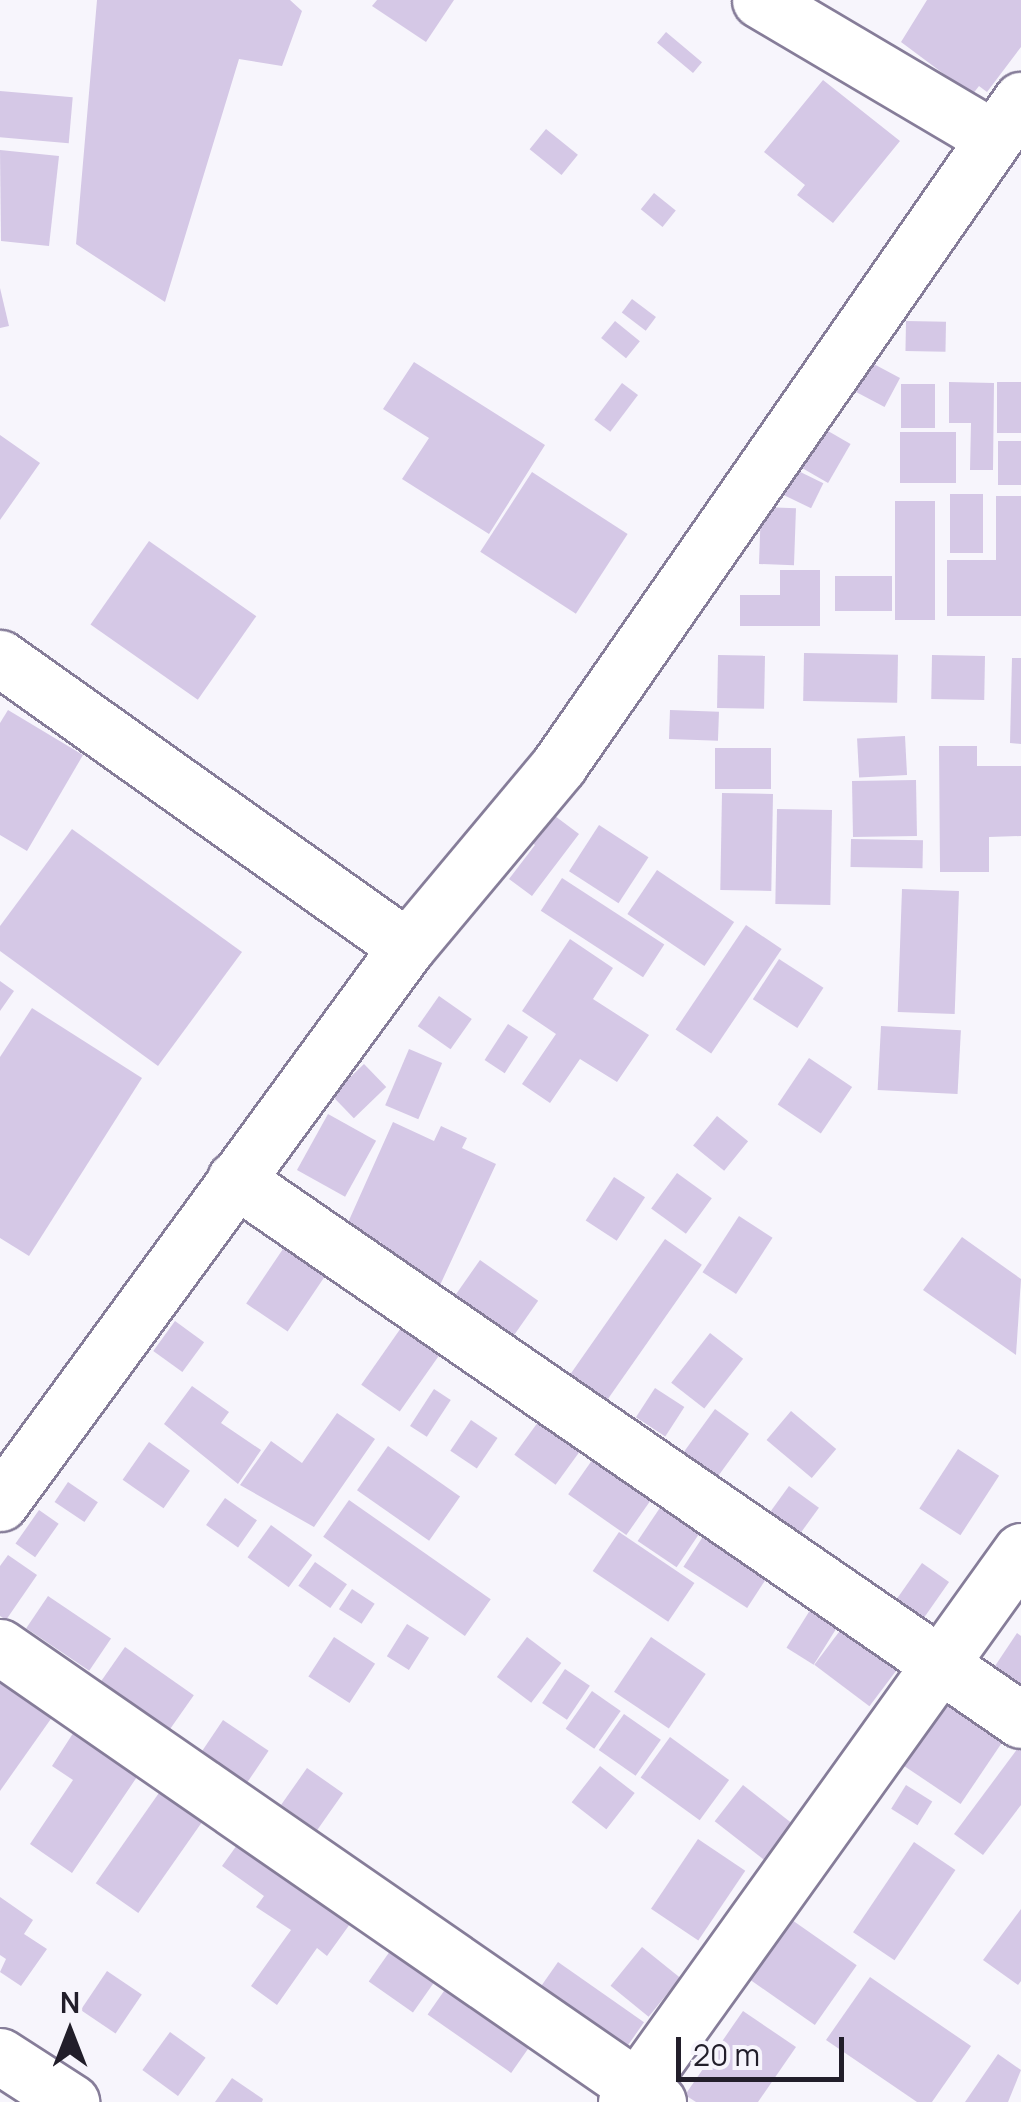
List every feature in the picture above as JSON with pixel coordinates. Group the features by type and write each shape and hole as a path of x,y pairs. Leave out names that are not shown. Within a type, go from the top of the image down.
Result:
{"street":[{"path":"0,1502 407,947 559,765 1007,119 760,0"},
{"path":"0,658 407,947"},
{"path":"235,1179 940,1658 1021,1720"},
{"path":"0,1647 640,2097 940,1658 1021,1551"},
{"path":"0,2056 71,2102"}],"building":[{"path":"97,0 290,0 302,11 282,66 239,59 165,302 76,244"},
{"path":"377,0 454,0 426,42 372,6"},
{"path":"927,0 1021,0 1021,47 987,92 979,86 972,95 901,42"},
{"path":"666,32 702,62 693,73 657,43"},
{"path":"823,80 900,141 833,223 797,195 805,185 764,152"},
{"path":"0,91 73,97 69,143 0,137"},
{"path":"546,129 578,155 562,175 530,149"},
{"path":"0,150 59,156 49,246 1,241"},
{"path":"654,193 676,211 663,227 641,209"},
{"path":"0,288 9,326 0,328"},
{"path":"632,299 656,317 646,331 622,313"},
{"path":"615,321 640,341 626,358 601,338"},
{"path":"906,321 946,322 945,352 905,351"},
{"path":"855,354 900,378 885,407 840,383"},
{"path":"414,362 545,445 489,534 402,479 429,438 383,409"},
{"path":"949,382 994,383 993,470 970,470 971,423 949,423"},
{"path":"997,382 1021,382 1021,433 997,433"},
{"path":"622,383 638,395 610,432 594,420"},
{"path":"901,384 935,384 935,428 901,428"},
{"path":"809,420 851,444 828,483 786,459"},
{"path":"900,432 956,432 956,483 900,483"},
{"path":"0,435 40,463 0,520"},
{"path":"998,441 1021,441 1021,485 998,485"},
{"path":"782,463 823,483 811,508 770,488"},
{"path":"532,472 628,534 576,614 480,552"},
{"path":"950,494 983,494 983,553 950,553"},
{"path":"996,496 1021,496 1021,616 947,616 947,560 996,560"},
{"path":"895,501 935,501 935,620 895,620"},
{"path":"761,507 796,508 794,565 759,564"},
{"path":"149,541 256,616 198,700 90,625"},
{"path":"780,570 820,570 820,626 740,626 740,595 780,595"},
{"path":"835,576 892,576 892,611 835,611"},
{"path":"804,653 898,655 897,703 803,701"},
{"path":"718,655 765,656 764,709 717,708"},
{"path":"932,655 985,656 984,700 931,699"},
{"path":"1012,658 1021,658 1021,744 1010,743"},
{"path":"8,710 83,755 27,851 0,835 0,723"},
{"path":"670,710 719,712 718,741 669,739"},
{"path":"905,736 907,775 859,777 857,739"},
{"path":"939,746 977,746 977,766 1021,766 1021,836 989,837 989,872 940,872"},
{"path":"715,748 771,748 771,789 715,789"},
{"path":"916,780 917,836 853,837 852,781"},
{"path":"722,793 773,794 771,891 720,890"},
{"path":"535,801 579,834 532,896 509,879 535,845 514,829"},
{"path":"777,809 832,810 830,905 775,904"},
{"path":"599,825 648,857 619,903 569,871"},
{"path":"72,829 242,952 158,1066 0,951 0,926"},
{"path":"851,839 923,840 923,868 851,867"},
{"path":"657,870 734,922 704,966 627,914"},
{"path":"562,878 664,944 643,977 541,911"},
{"path":"902,889 959,891 955,1014 898,1012"},
{"path":"746,925 782,949 711,1054 676,1029"},
{"path":"570,939 613,968 593,999 649,1035 617,1082 580,1059 550,1103 522,1084 556,1034 522,1011"},
{"path":"779,959 823,988 797,1028 753,999"},
{"path":"0,981 14,991 0,1011"},
{"path":"439,996 472,1019 451,1049 418,1026"},
{"path":"32,1008 142,1078 29,1256 0,1238 0,1057"},
{"path":"508,1024 528,1037 505,1073 485,1060"},
{"path":"881,1026 961,1030 958,1094 878,1090"},
{"path":"409,1049 442,1063 418,1119 385,1105"},
{"path":"809,1058 852,1087 821,1134 778,1104"},
{"path":"364,1064 386,1087 354,1118 332,1095"},
{"path":"328,1114 376,1141 345,1197 297,1170"},
{"path":"717,1116 748,1141 724,1171 693,1146"},
{"path":"393,1122 434,1141 441,1126 467,1138 462,1148 496,1164 435,1296 369,1267 381,1242 346,1227"},
{"path":"677,1173 712,1198 686,1234 651,1209"},
{"path":"614,1177 645,1197 617,1241 586,1221"},
{"path":"739,1216 773,1238 736,1294 703,1272"},
{"path":"962,1237 1021,1279 1016,1355 923,1290"},
{"path":"665,1239 702,1265 601,1409 564,1383"},
{"path":"287,1243 328,1271 288,1331 246,1304"},
{"path":"480,1260 538,1301 504,1349 446,1308"},
{"path":"410,1315 449,1342 400,1412 361,1385"},
{"path":"175,1321 204,1342 182,1372 153,1351"},
{"path":"710,1333 743,1359 704,1409 671,1383"},
{"path":"192,1386 229,1412 221,1423 261,1450 238,1484 164,1424"},
{"path":"655,1388 684,1407 665,1436 636,1417"},
{"path":"434,1389 451,1400 427,1437 410,1426"},
{"path":"549,1407 590,1437 556,1485 514,1455"},
{"path":"715,1409 749,1434 713,1484 679,1459"},
{"path":"791,1411 836,1449 812,1478 767,1440"},
{"path":"337,1413 375,1439 314,1527 240,1485 271,1441 302,1463"},
{"path":"471,1420 498,1438 477,1469 450,1451"},
{"path":"149,1442 190,1471 164,1508 123,1480"},
{"path":"388,1446 460,1496 429,1541 357,1490"},
{"path":"602,1446 660,1487 626,1535 568,1494"},
{"path":"958,1449 999,1476 960,1535 919,1509"},
{"path":"68,1482 98,1502 84,1522 55,1502"},
{"path":"789,1486 819,1508 789,1549 759,1527"},
{"path":"674,1487 713,1513 677,1567 638,1541"},
{"path":"225,1498 257,1520 238,1547 206,1525"},
{"path":"349,1500 491,1599 465,1636 323,1537"},
{"path":"39,1510 59,1524 35,1557 15,1544"},
{"path":"715,1518 779,1559 747,1608 683,1567"},
{"path":"271,1525 312,1555 289,1587 247,1557"},
{"path":"619,1532 694,1583 668,1622 593,1571"},
{"path":"8,1555 37,1575 6,1620 0,1616 0,1566"},
{"path":"315,1562 347,1584 330,1608 298,1586"},
{"path":"922,1563 949,1582 917,1627 890,1608"},
{"path":"352,1589 375,1604 362,1624 339,1609"},
{"path":"822,1591 849,1608 814,1665 786,1648"},
{"path":"48,1596 111,1638 89,1671 26,1628"},
{"path":"407,1624 429,1638 409,1670 387,1656"},
{"path":"842,1628 897,1670 869,1706 814,1665"},
{"path":"1017,1633 1021,1636 1021,1692 991,1672"},
{"path":"334,1637 375,1664 349,1703 308,1676"},
{"path":"527,1637 561,1663 531,1703 497,1677"},
{"path":"651,1637 706,1674 669,1729 614,1692"},
{"path":"125,1647 194,1695 170,1730 101,1681"},
{"path":"0,1665 60,1706 0,1791"},
{"path":"565,1669 590,1686 567,1720 542,1703"},
{"path":"592,1691 621,1711 594,1749 566,1729"},
{"path":"942,1701 1003,1742 961,1804 900,1763"},
{"path":"624,1714 661,1740 636,1776 599,1750"},
{"path":"223,1720 269,1751 245,1786 199,1756"},
{"path":"79,1724 143,1768 72,1873 30,1844 73,1780 52,1766"},
{"path":"670,1737 729,1780 700,1820 641,1777"},
{"path":"1021,1744 1021,1805 983,1855 954,1834"},
{"path":"600,1766 635,1793 606,1829 572,1802"},
{"path":"307,1768 343,1793 317,1830 281,1805"},
{"path":"168,1780 211,1810 138,1913 96,1883"},
{"path":"743,1785 795,1826 767,1862 715,1821"},
{"path":"906,1785 932,1801 917,1825 891,1809"},
{"path":"247,1831 360,1910 327,1956 317,1948 277,2005 251,1986 291,1930 256,1907 264,1896 222,1866"},
{"path":"698,1839 745,1871 698,1941 651,1909"},
{"path":"914,1842 955,1870 894,1960 853,1932"},
{"path":"0,1897 33,1920 24,1934 47,1949 21,1986 0,1972 6,1959 0,1955"},
{"path":"1021,1909 1021,1981 1018,1985 983,1960"},
{"path":"792,1920 857,1965 815,2025 750,1980"},
{"path":"402,1934 446,1965 413,2012 369,1982"},
{"path":"642,1947 680,1978 649,2017 611,1986"},
{"path":"558,1962 644,2022 619,2057 533,1997"},
{"path":"107,1971 142,1994 116,2033 81,2010"},
{"path":"458,1971 542,2030 511,2073 428,2014"},
{"path":"870,1977 971,2046 932,2102 917,2102 826,2040"},
{"path":"743,2011 796,2047 758,2102 696,2102 685,2095"},
{"path":"170,2032 206,2058 178,2096 142,2070"},
{"path":"998,2054 1021,2070 1008,2102 965,2102"},
{"path":"232,2078 263,2099 262,2102 215,2102"}]}
